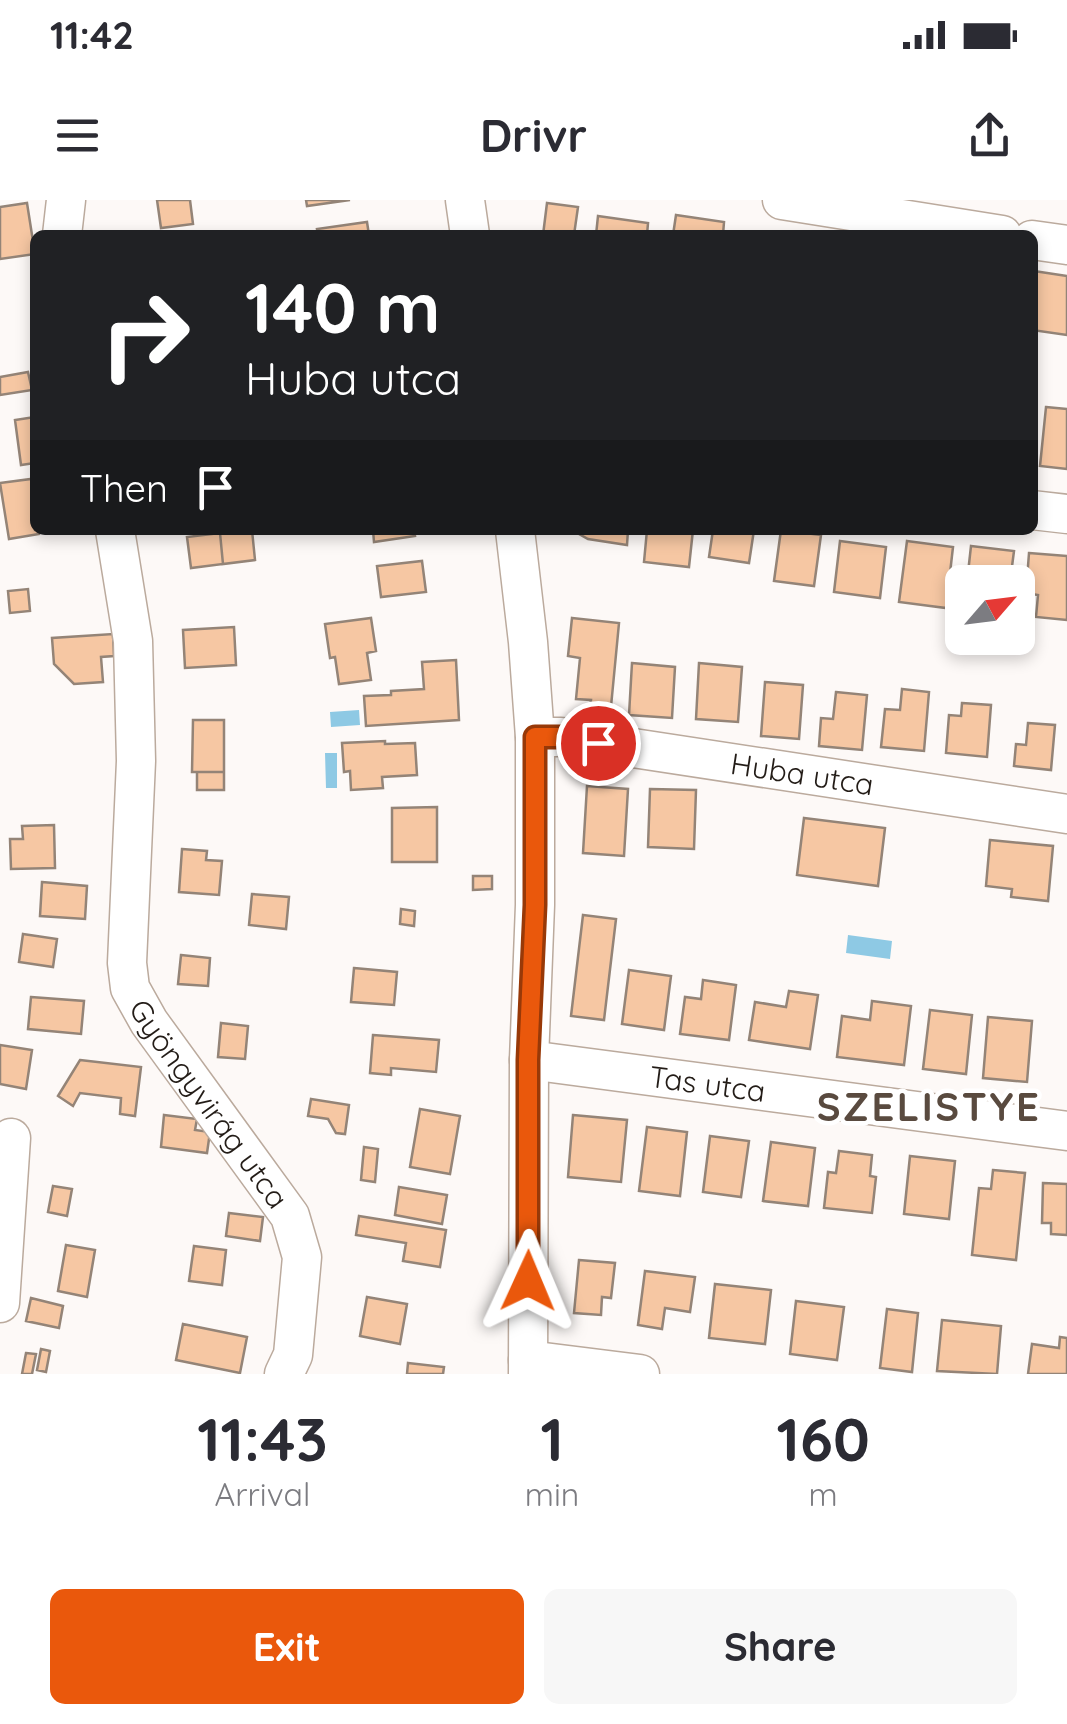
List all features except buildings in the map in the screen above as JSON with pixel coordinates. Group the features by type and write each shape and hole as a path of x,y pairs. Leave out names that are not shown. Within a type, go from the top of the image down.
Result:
{"street":[{"path":"63,230 66,200"},
{"path":"464,200 469,230"},
{"path":"782,200 971,230"},
{"path":"1038,241 1067,245"},
{"path":"1038,511 1067,514"},
{"name":"Gyöngyvirág utca","path":"116,535 133,641 136,761 126,963 130,988 149,1022 290,1216 302,1257 293,1355 284,1374"},
{"path":"516,535 535,737 535,905 528,1060 528,1367 640,1374"},
{"name":"Huba utca","path":"535,737 560,737 1067,814"},
{"name":"Tas utca","path":"528,1060 1067,1131"},
{"path":"0,1303 11,1138"}],"water":[{"path":"359,710 360,725 331,727 330,712"},
{"path":"325,753 337,753 337,788 326,788"},
{"path":"848,935 892,941 890,959 846,953"}],"district":[{"name":"SZELISTYE","path":"929,1106"}],"route":[{"path":"528,1281 535,737 598,743"}]}
